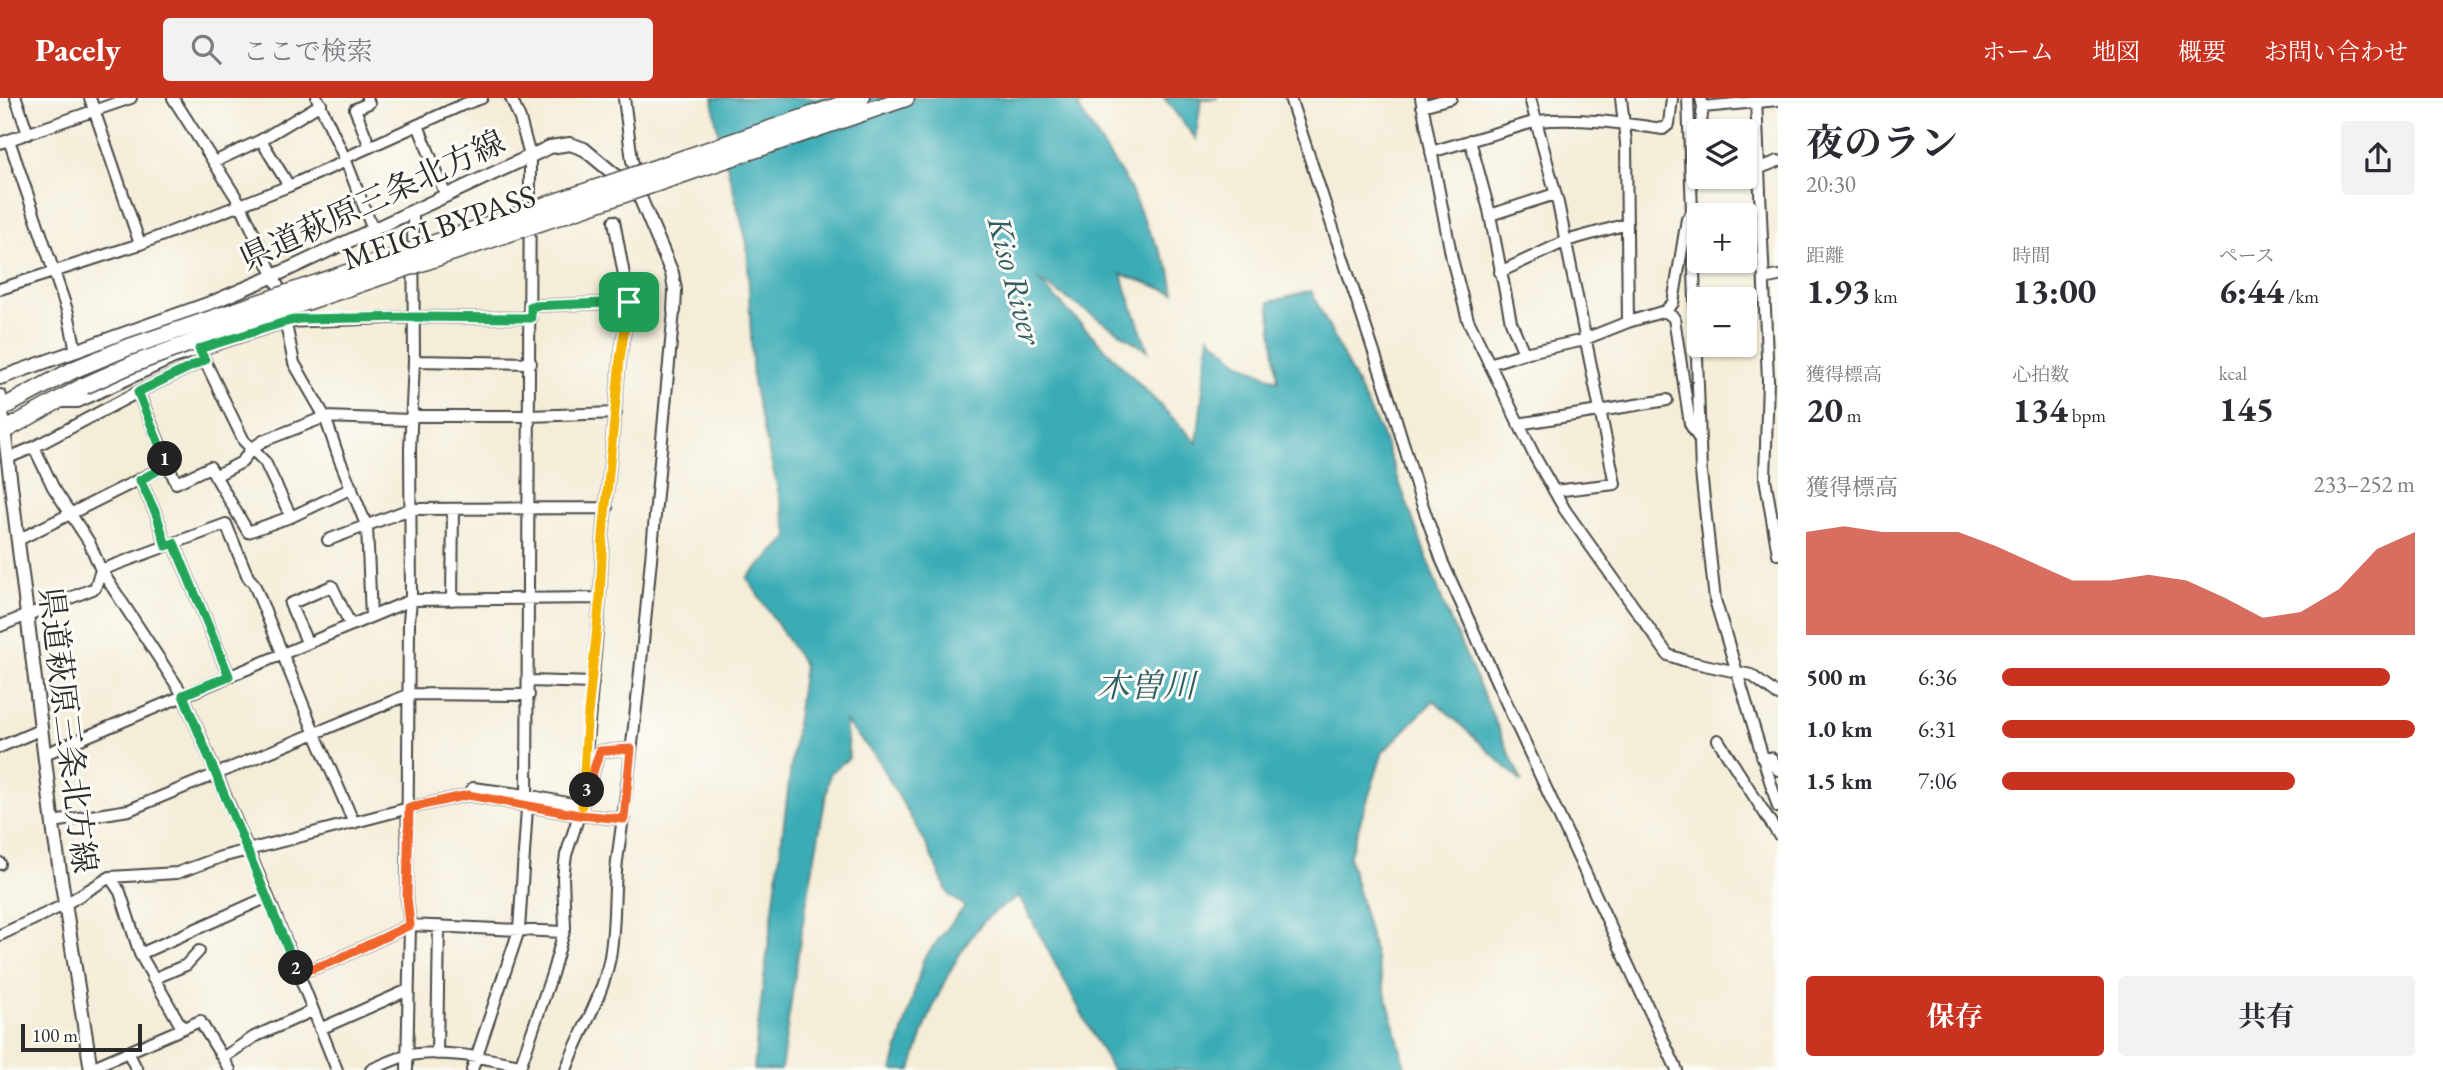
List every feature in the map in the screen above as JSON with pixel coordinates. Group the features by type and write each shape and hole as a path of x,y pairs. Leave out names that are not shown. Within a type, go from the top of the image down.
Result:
{"highway":[{"name":"MEIGI BYPASS","path":"1,404 126,348 861,98"},
{"name":"MEIGI BYPASS","path":"2,432 83,386 133,363 906,98"}],"main road":[{"name":"県道萩原三条北方線","path":"0,378 213,302 559,145 579,147 639,194 672,273 674,311"},
{"name":"県道萩原三条北方線","path":"1,404 2,432 8,458 64,905 91,1069"}],"street":[{"path":"16,98 28,134"},
{"path":"90,98 141,244"},
{"path":"76,351 55,271 5,142 131,98"},
{"path":"173,98 241,205 274,276 294,363 326,417 338,458 367,527 371,615"},
{"path":"367,98 369,103 355,109 370,147"},
{"path":"0,289 141,244 289,186 482,98"},
{"path":"472,1070 519,930 527,804 530,156 511,98"},
{"path":"624,98 639,194"},
{"path":"1290,98 1442,561 1678,1070"},
{"path":"1451,98 1421,102 1452,259 1468,320 1554,491 1668,655 1686,662 1751,675 1778,695"},
{"path":"1530,98 1566,241 1615,484 1554,491"},
{"path":"1621,98 1625,124 1628,322"},
{"path":"1431,152 1537,121 1625,124 1663,129 1669,124 1672,98"},
{"path":"1688,98 1689,119"},
{"path":"1702,102 1778,100"},
{"path":"215,162 261,140 319,101 373,230"},
{"path":"1756,101 1764,279 1773,380 1772,424 1765,478 1775,523 1778,554"},
{"path":"418,125 446,196"},
{"path":"261,140 289,186"},
{"path":"1471,140 1490,215 1511,322 1524,353"},
{"path":"1760,168 1778,161"},
{"path":"1490,215 1555,194"},
{"path":"408,1070 413,211"},
{"path":"1489,364 1586,338 1665,311 1673,303 1687,219"},
{"path":"580,811 620,359 629,302 614,221"},
{"path":"1500,272 1566,241 1628,224"},
{"path":"1695,273 1700,440 1716,600 1778,807"},
{"path":"1764,279 1778,276"},
{"path":"531,306 629,302"},
{"path":"566,1070 595,1005 609,963 614,889 654,540 674,311"},
{"path":"1665,311 1674,318 1690,424 1700,440"},
{"path":"53,402 78,402 147,369 199,349 299,319 531,318"},
{"path":"199,349 244,441 265,462 291,516"},
{"path":"8,458 205,360"},
{"path":"414,361 531,363"},
{"path":"138,392 176,483 210,467 248,532 352,488"},
{"path":"1518,424 1667,400"},
{"path":"215,476 242,462 251,449 263,441 326,417 411,418 616,413"},
{"path":"34,447 53,487 89,542 101,570 183,695 337,1070"},
{"path":"18,540 168,465"},
{"path":"140,480 229,676"},
{"path":"328,540 410,509 607,508"},
{"path":"452,600 453,509"},
{"path":"101,570 240,519"},
{"path":"226,524 354,823"},
{"path":"0,626 95,588 101,570"},
{"path":"307,642 290,604 321,590 332,586 350,624"},
{"path":"45,754 411,600 600,598"},
{"path":"529,681 593,683"},
{"path":"53,822 129,810 410,694 529,695"},
{"path":"0,747 42,729"},
{"path":"1718,740 1778,834"},
{"path":"371,1070 408,1055 437,1054 477,1056 519,1068 552,974 563,932 563,877 566,855 600,751 631,749"},
{"path":"1762,758 1771,758 1778,770"},
{"path":"468,795 473,788 527,804"},
{"path":"468,795 475,800 580,811"},
{"path":"0,935 64,905 110,877 177,873 221,857 468,795 579,815 624,819"},
{"path":"110,877 120,892 140,954 182,1028"},
{"path":"140,954 268,897"},
{"path":"299,973 334,961 410,925 563,932"},
{"path":"437,1054 439,926"},
{"path":"153,979 186,965 199,951"},
{"path":"320,1030 408,990"},
{"path":"224,1057 254,1037 312,1012"},
{"path":"91,1069 200,1021 230,1070"},
{"path":"128,1052 136,1070"}],"water":[{"name":"木曽川","path":"713,98 1088,98 1078,107 1129,186 1170,270 1174,293 1121,274 1148,351 1037,279 1197,443 1209,336 1240,363 1278,381 1269,302 1311,291 1382,435 1447,613 1522,782 1434,700 1383,752 1349,857 1406,1070 1112,1070 1019,896 988,917 960,954 931,1011 911,1070 892,1070 924,958 965,906 949,895 925,842 876,757 845,721 849,758 830,773 801,933 781,1070 754,1070 804,665 747,578 789,537 753,384 747,243 716,123"},
{"path":"1164,98 1218,98 1201,99 1196,139"}],"route":[{"path":"629,302 620,359 603,536 582,806 600,751 631,749 624,819 579,815 468,795 409,808 407,897 410,925 334,961 299,973 183,695 229,676 174,543 166,546 157,516 140,480 168,465 138,392 205,360 199,349 299,319 531,318 531,306 629,302"}],"water label":[{"name":"Kiso River","path":"1016,280"}]}
